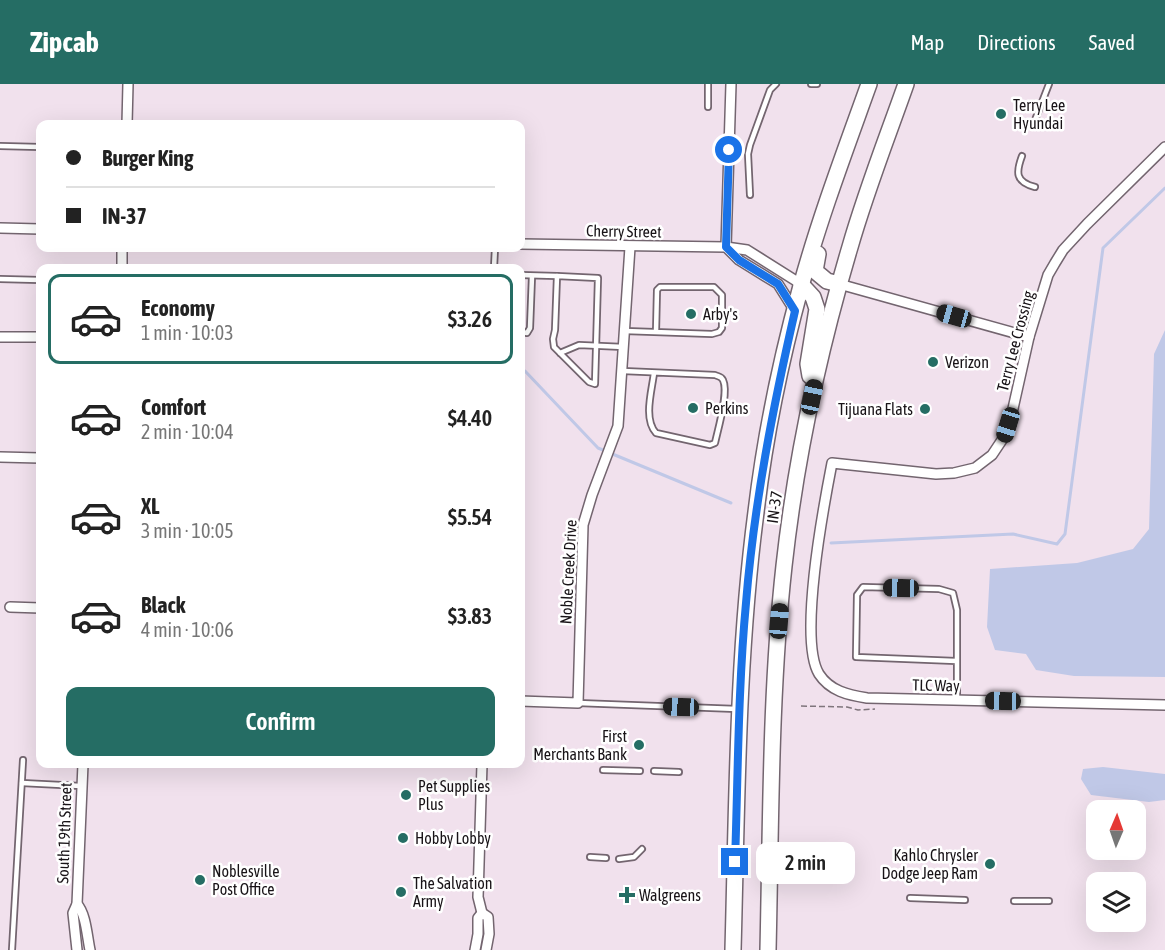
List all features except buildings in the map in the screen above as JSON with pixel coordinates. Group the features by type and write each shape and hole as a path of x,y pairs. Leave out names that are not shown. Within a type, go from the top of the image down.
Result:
{"highway":[{"name":"IN-37","path":"733,950 740,709 746,602 756,511 778,384 801,284 832,184 869,84"},
{"name":"IN-37","path":"768,950 778,639 792,509 812,397 839,284 867,192 906,84"},
{"path":"832,184 815,271 828,281 839,284"},
{"path":"801,284 813,297 817,309 808,364 812,397"}],"street":[{"path":"127,120 128,84"},
{"path":"730,84 726,247 739,260 778,284 795,311"},
{"name":"Terry Lee Crossing","path":"820,676 812,655 812,614 819,539 832,463 936,474 975,468 992,455 1004,438 1012,413 1029,337 1048,275 1063,250 1165,147"},
{"path":"0,228 36,229"},
{"name":"Cherry Street","path":"525,244 726,247 747,250 801,284"},
{"name":"Noble Creek Drive","path":"578,703 583,525 618,426 630,247"},
{"path":"839,284 1029,337"},
{"path":"0,337 36,337"},
{"path":"0,457 36,458"},
{"path":"10,607 36,608"},
{"name":"TLC Way","path":"820,676 835,689 851,696 867,698 1165,705"},
{"path":"525,701 578,703"},
{"name":"South 19th Street","path":"77,950 73,913 77,904 82,768"},
{"path":"482,768 478,897 482,913 488,916 486,950"},
{"name":"South 19th Street","path":"77,904 83,911 90,950"},
{"path":"475,950 478,918 482,913"}],"lane":[{"path":"708,84 708,107"},
{"path":"750,195 748,154 750,145 770,90 776,84"},
{"path":"811,84 818,84"},
{"path":"1035,120 1048,84"},
{"path":"0,146 36,147"},
{"path":"1022,156 1017,170 1018,176 1023,182 1035,187"},
{"path":"525,275 557,276 598,278 595,384 589,382 554,347 552,339 555,330 557,276"},
{"path":"525,333 530,328 532,276"},
{"path":"0,279 36,280"},
{"path":"625,331 712,334 719,332 722,327 722,295 714,288 660,287 657,290 656,332"},
{"path":"560,353 579,345 624,347"},
{"path":"622,371 654,372 721,377 724,381 724,398 715,443 710,445 699,443 656,433 652,429 649,421 654,372"},
{"path":"956,661 856,657 857,595 863,587 939,589 953,593 957,610 957,700"},
{"path":"578,703 740,709"},
{"path":"12,950 23,760"},
{"path":"603,770 640,771"},
{"path":"654,771 679,772"},
{"path":"22,783 81,786"},
{"path":"619,859 634,857 642,849"},
{"path":"590,857 606,858"},
{"path":"910,898 964,900"},
{"path":"1014,901 1049,901"}],"water":[{"path":"1165,330 1165,677 1074,676 1036,670 1026,654 995,650 987,627 990,569 1077,563 1133,549 1149,529 1154,354"},
{"path":"1103,767 1165,774 1165,800 1149,802 1091,795 1081,779 1083,769"}],"waterway":[{"path":"831,543 1013,534 1057,544 1065,534 1103,248 1165,188"},
{"path":"525,371 598,448 731,503"}],"place":[{"name":"Terry Lee Hyundai","path":"1001,114"},
{"name":"Arby's","path":"691,314"},
{"name":"Verizon","path":"933,362"},
{"name":"Perkins","path":"693,408"},
{"name":"Tijuana Flats","path":"925,409"},
{"name":"First Merchants Bank","path":"639,745"},
{"name":"Pet Supplies Plus","path":"406,795"},
{"name":"Hobby Lobby","path":"403,838"},
{"name":"Kahlo Chrysler Dodge Jeep Ram","path":"990,864"},
{"name":"Noblesville Post Office","path":"200,880"},
{"name":"The Salvation Army","path":"401,892"},
{"name":"Walgreens","path":"627,895"}],"route":[{"path":"729,150 726,247 739,260 773,279 784,291 795,311 764,456 746,602 741,675 735,862"}]}
